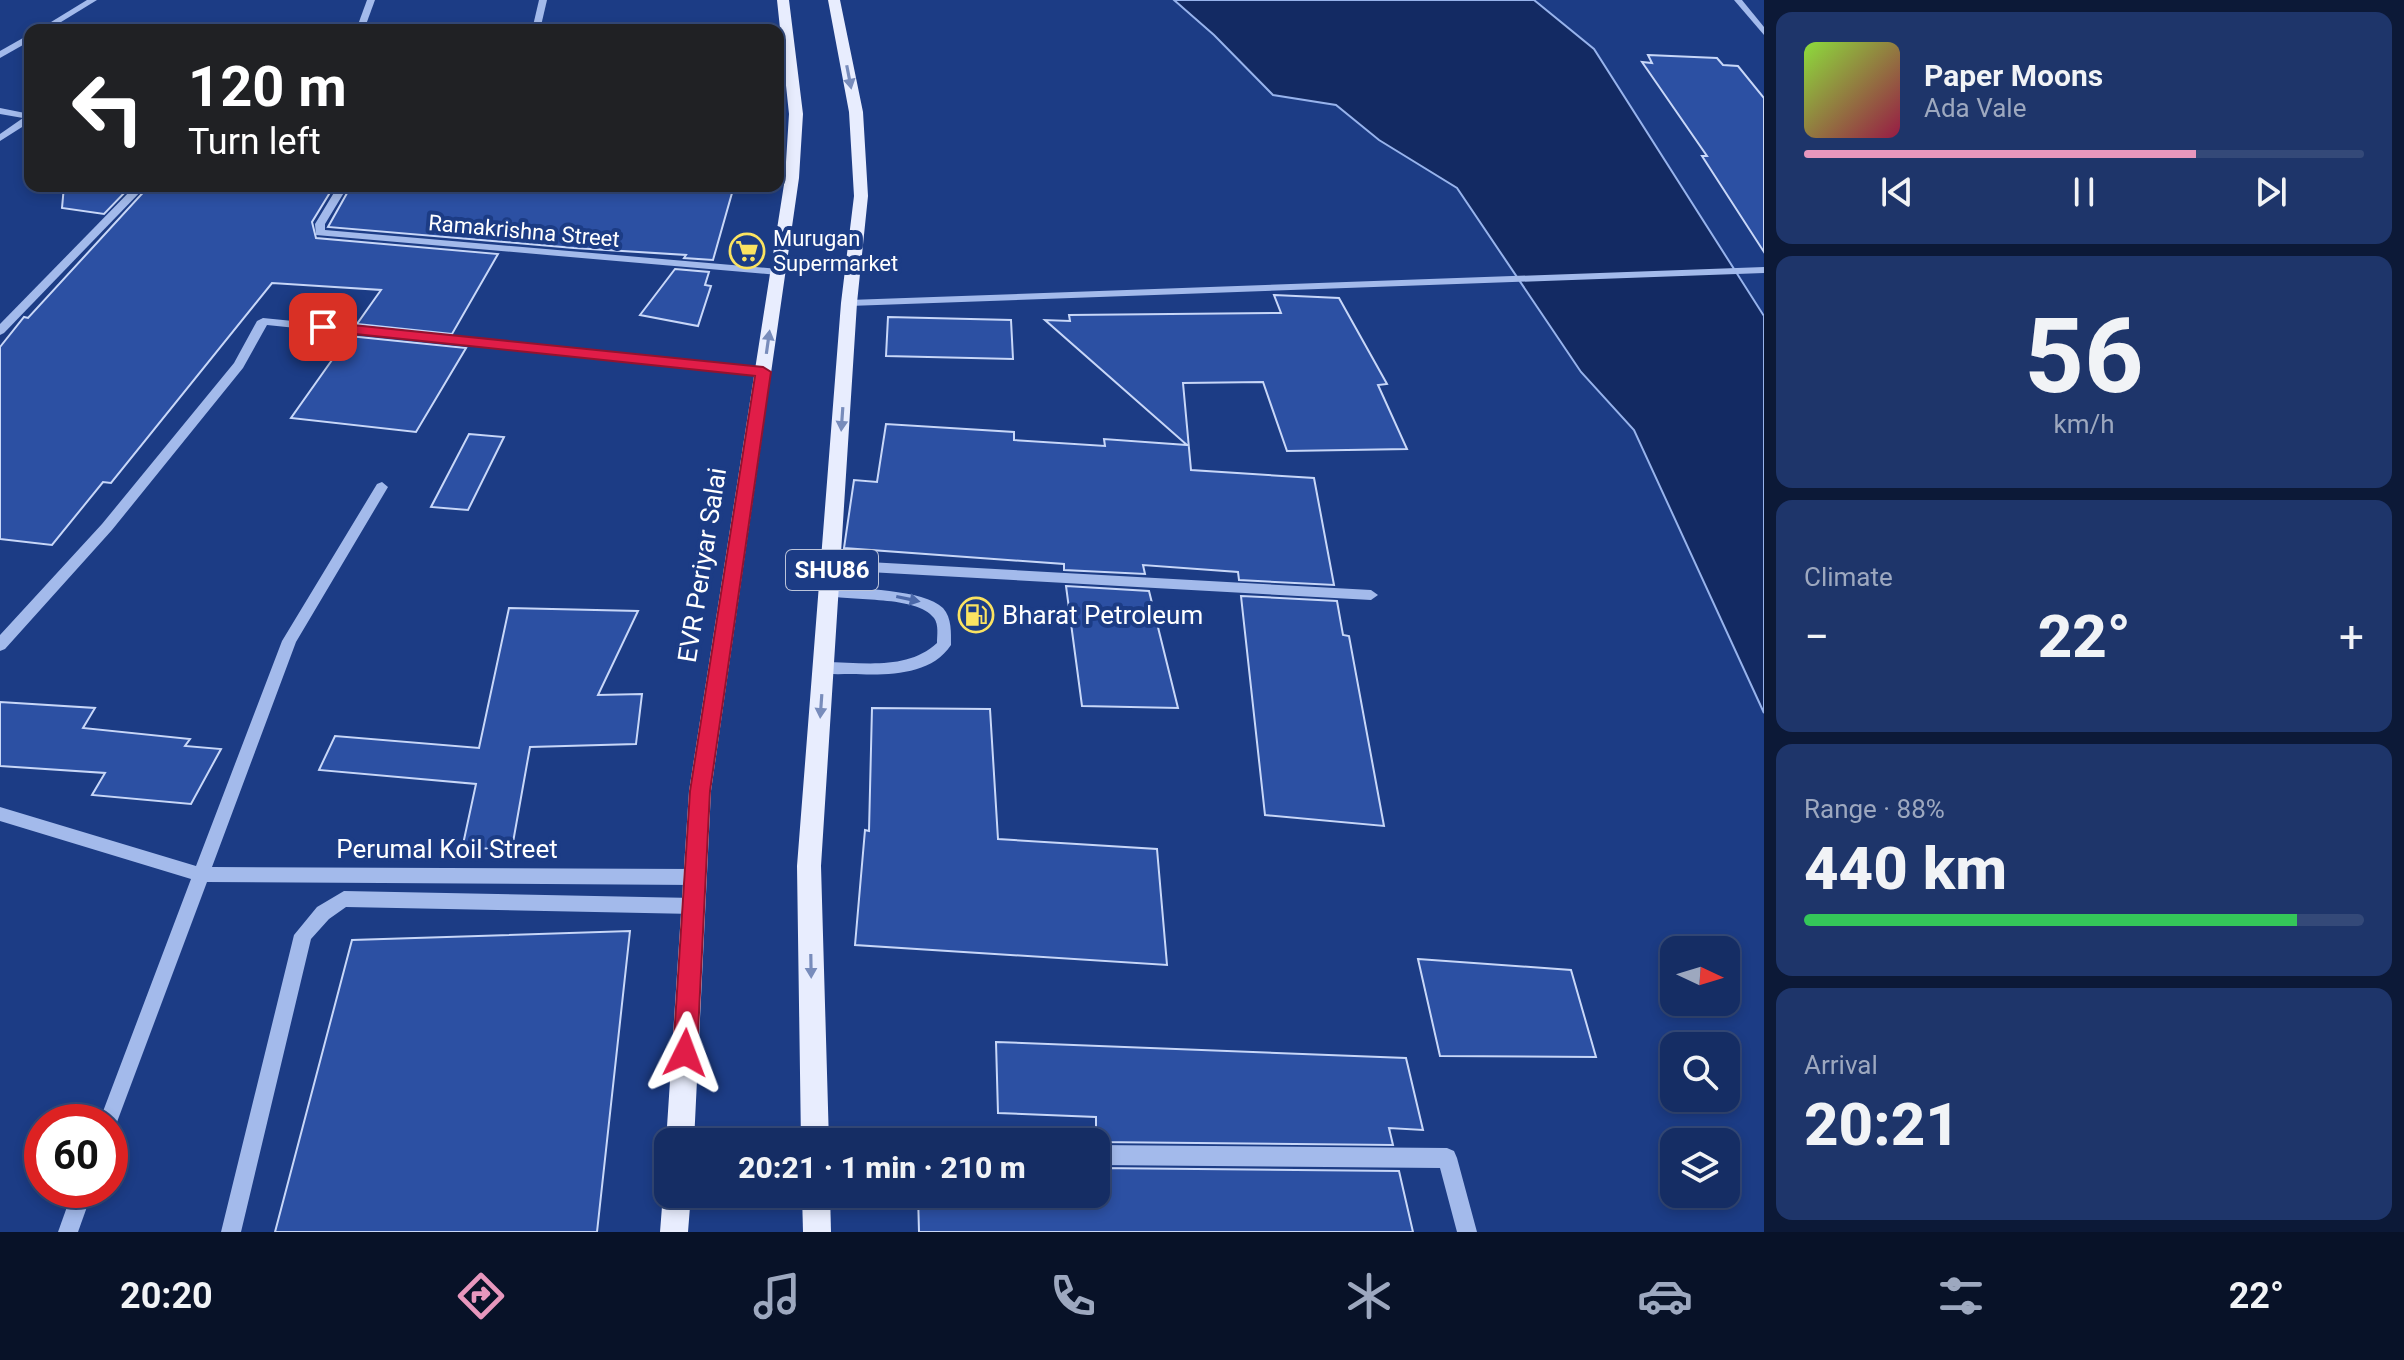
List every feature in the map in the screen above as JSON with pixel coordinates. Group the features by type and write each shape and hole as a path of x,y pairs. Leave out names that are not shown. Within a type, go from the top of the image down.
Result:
{"main road":[{"name":"EVR Periyar Salai","path":"783,0 783,24"},
{"name":"SHU86","path":"815,1128 809,866 849,303 861,196 856,112 834,0"},
{"name":"EVR Periyar Salai","path":"784,47 796,114 785,178"},
{"name":"EVR Periyar Salai","path":"681,1128 700,791 778,272 784,192"},
{"path":"674,1232 676,1208"},
{"path":"816,1208 817,1232"}],"street":[{"path":"52,24 93,0"},
{"path":"362,24 371,0"},
{"path":"537,24 543,0"},
{"path":"1738,0 1764,32"},
{"path":"0,55 24,41"},
{"path":"0,111 24,116"},
{"path":"0,138 24,121"},
{"path":"0,331 135,192"},
{"name":"Ramakrishna Street","path":"339,192 320,224 320,233 778,272"},
{"path":"849,303 1764,270"},
{"path":"0,645 107,527 239,365 263,321 763,372"},
{"path":"115,1104 289,641 382,487"},
{"path":"832,565 1371,595"},
{"path":"824,668 899,666 926,662 944,645 945,635 938,612 915,600 830,591"},
{"name":"Perumal Koil Street","path":"0,814 199,874 695,877"},
{"path":"231,1232 303,935 323,913 344,899 694,906"},
{"path":"1110,1155 1447,1158 1467,1232"},
{"path":"68,1232 77,1208"}],"water":[{"path":"1174,0 1534,0 1594,49 1764,316 1764,713 1634,430 1581,372 1457,188 1379,140 1336,105 1273,95 1214,35"}],"building":[{"path":"1648,55 1717,58 1723,65 1738,66 1764,98 1764,252 1702,156 1707,156 1642,62 1652,63"},
{"path":"63,192 125,192 104,214 62,208"},
{"path":"144,192 330,192 312,222 316,238 498,254 452,334 357,324 381,290 272,283 111,483 103,482 52,545 0,539 0,347 24,317 28,318"},
{"path":"348,192 732,192 713,260 684,258 686,255 328,227"},
{"path":"675,269 709,272 705,285 711,286 698,326 640,315"},
{"path":"1274,295 1339,298 1387,384 1378,385 1407,449 1287,451 1263,382 1183,383 1191,470 1314,478 1334,585 1239,580 1238,572 1143,565 1145,574 1064,570 1064,564 844,548 854,480 877,482 886,424 1014,432 1014,440 1105,446 1104,439 1187,445 1045,320 1070,321 1069,315 1281,313"},
{"path":"888,317 1011,320 1013,359 886,356"},
{"path":"349,336 466,348 416,432 291,418"},
{"path":"469,434 504,437 468,510 431,507"},
{"path":"1066,586 1149,591 1178,708 1082,706"},
{"path":"1241,596 1337,601 1343,635 1349,636 1384,826 1265,815"},
{"path":"509,608 638,611 598,695 642,694 636,744 530,747 512,848 462,849 476,784 319,770 335,736 479,748"},
{"path":"0,702 95,708 83,728 190,739 185,746 221,749 191,804 92,795 105,773 0,766"},
{"path":"872,708 990,709 998,839 1157,849 1167,965 855,945 865,830 869,831"},
{"path":"630,931 597,1232 275,1232 352,940"},
{"path":"1418,959 1571,970 1596,1057 1440,1056"},
{"path":"996,1042 1406,1058 1423,1130 1389,1128 1393,1145 1110,1142 1110,1128 1096,1128 1096,1117 998,1113"},
{"path":"1110,1168 1399,1171 1413,1232 919,1232 918,1208 1110,1208"}],"place":[{"name":"Murugan Supermarket","path":"747,251"},
{"name":"Bharat Petroleum","path":"976,615"}],"route":[{"path":"323,327 763,372 700,791 685,1053"}]}
